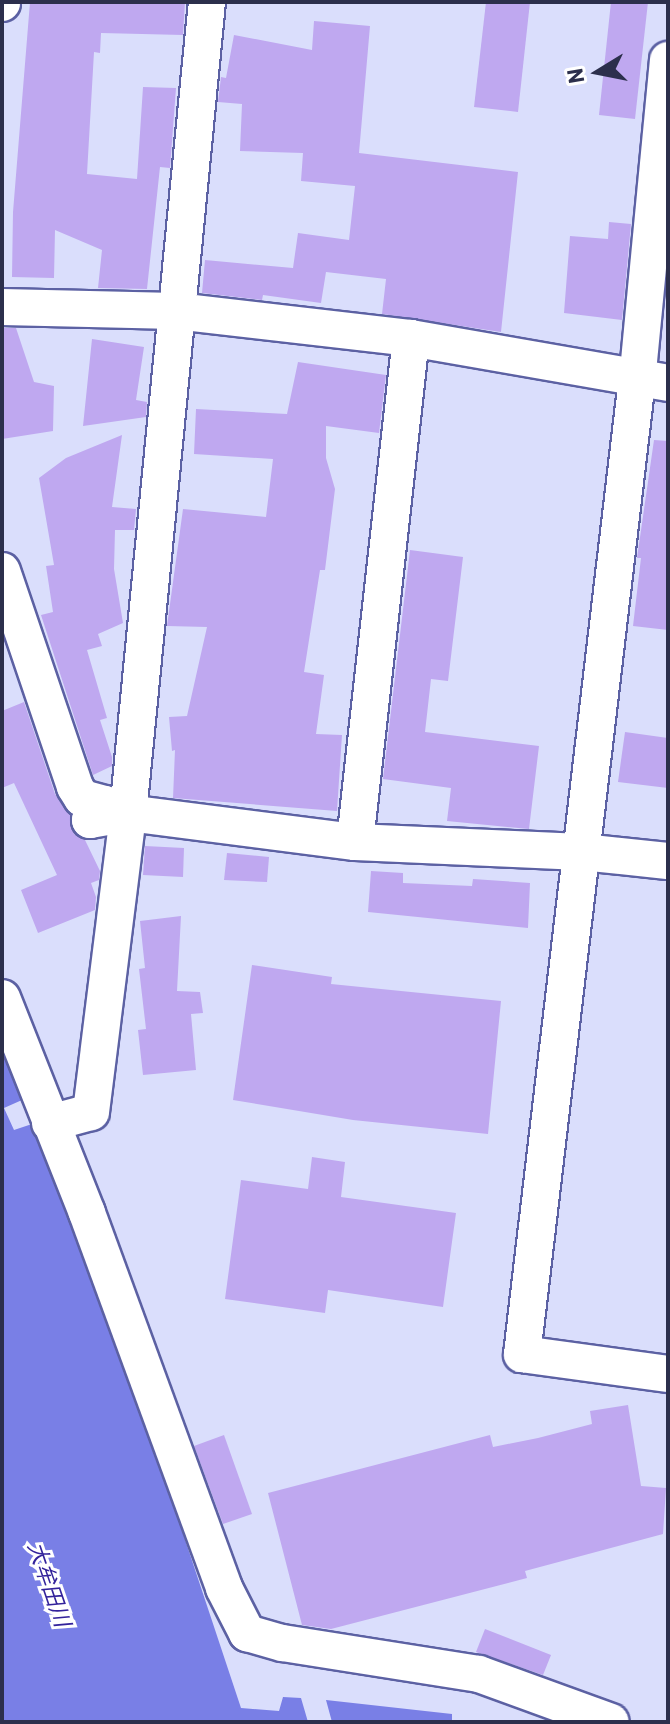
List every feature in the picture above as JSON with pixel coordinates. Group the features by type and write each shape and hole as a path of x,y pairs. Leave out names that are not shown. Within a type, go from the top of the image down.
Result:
{"street":[{"path":"50,1123 91,1112 128,813 207,2"},
{"path":"668,60 652,382 582,852 522,1354 668,1374"},
{"path":"2,307 176,311 411,338 652,382"},
{"path":"355,842 411,338"},
{"path":"2,571 75,787 82,798 105,804 90,820 128,813 355,842 582,852 668,861"},
{"path":"2,998 87,1213 224,1588 247,1633 283,1643 479,1674 611,1722"}],"water":[{"name":"大牟田川","path":"2,1046 22,1100 4,1108 14,1130 32,1124 137,1395 241,1708 279,1711 283,1697 301,1698 308,1722 2,1722"},
{"path":"326,1700 452,1714 452,1722 332,1722"}],"building":[{"path":"30,2 185,2 183,35 101,33 100,53 94,52 87,174 137,179 143,87 176,88 170,168 160,167 147,289 98,288 102,250 55,230 54,278 12,277 13,212"},
{"path":"486,2 530,2 518,112 474,107"},
{"path":"611,2 648,2 635,119 599,115"},
{"path":"314,21 370,26 359,153 518,172 501,332 382,314 386,279 326,272 321,303 263,295 262,300 202,293 205,260 293,268 298,233 349,240 355,186 301,181 303,153 240,151 242,104 218,102 221,77 226,78 234,35 312,50"},
{"path":"609,222 631,224 622,320 564,313 570,236 608,239"},
{"path":"2,328 16,328 34,382 54,386 53,431 2,439"},
{"path":"92,339 144,347 136,400 147,402 146,417 83,426"},
{"path":"298,362 386,375 379,433 326,426 326,458 335,489 325,570 320,570 304,672 324,675 316,734 342,735 337,811 173,798 175,750 172,751 169,717 187,716 207,627 167,626 183,509 266,517 273,459 194,454 196,409 287,414"},
{"path":"122,435 112,507 136,509 134,530 115,530 114,569 123,623 98,634 102,646 87,650 107,718 100,720 112,757 112,766 93,775 41,615 53,612 46,566 54,565 39,478 66,458"},
{"path":"654,440 668,441 668,630 633,626 641,558 637,558"},
{"path":"410,550 463,557 448,681 431,679 425,732 539,746 529,829 447,821 451,788 383,779"},
{"path":"24,702 55,794 70,814 74,834 85,840 100,871 99,880 91,883 96,897 95,910 38,933 21,890 57,875 14,783 2,788 2,711"},
{"path":"625,732 668,738 668,788 618,782"},
{"path":"145,846 184,848 183,877 143,875"},
{"path":"227,853 269,857 267,882 224,880"},
{"path":"371,871 403,873 403,883 472,886 473,879 530,883 528,928 368,912"},
{"path":"181,916 177,991 200,992 203,1013 191,1014 196,1070 143,1075 138,1030 146,1029 139,969 145,968 140,921"},
{"path":"252,965 332,977 331,984 501,1001 488,1134 353,1120 233,1100"},
{"path":"312,1157 345,1162 341,1197 456,1213 443,1307 328,1290 325,1313 225,1299 241,1180 308,1189"},
{"path":"628,1405 641,1486 666,1488 663,1534 525,1571 527,1578 331,1629 302,1625 268,1493 490,1435 493,1447 538,1438 592,1424 590,1411"},
{"path":"224,1435 252,1514 223,1524 194,1446"},
{"path":"485,1629 551,1655 543,1675 476,1652"}]}
